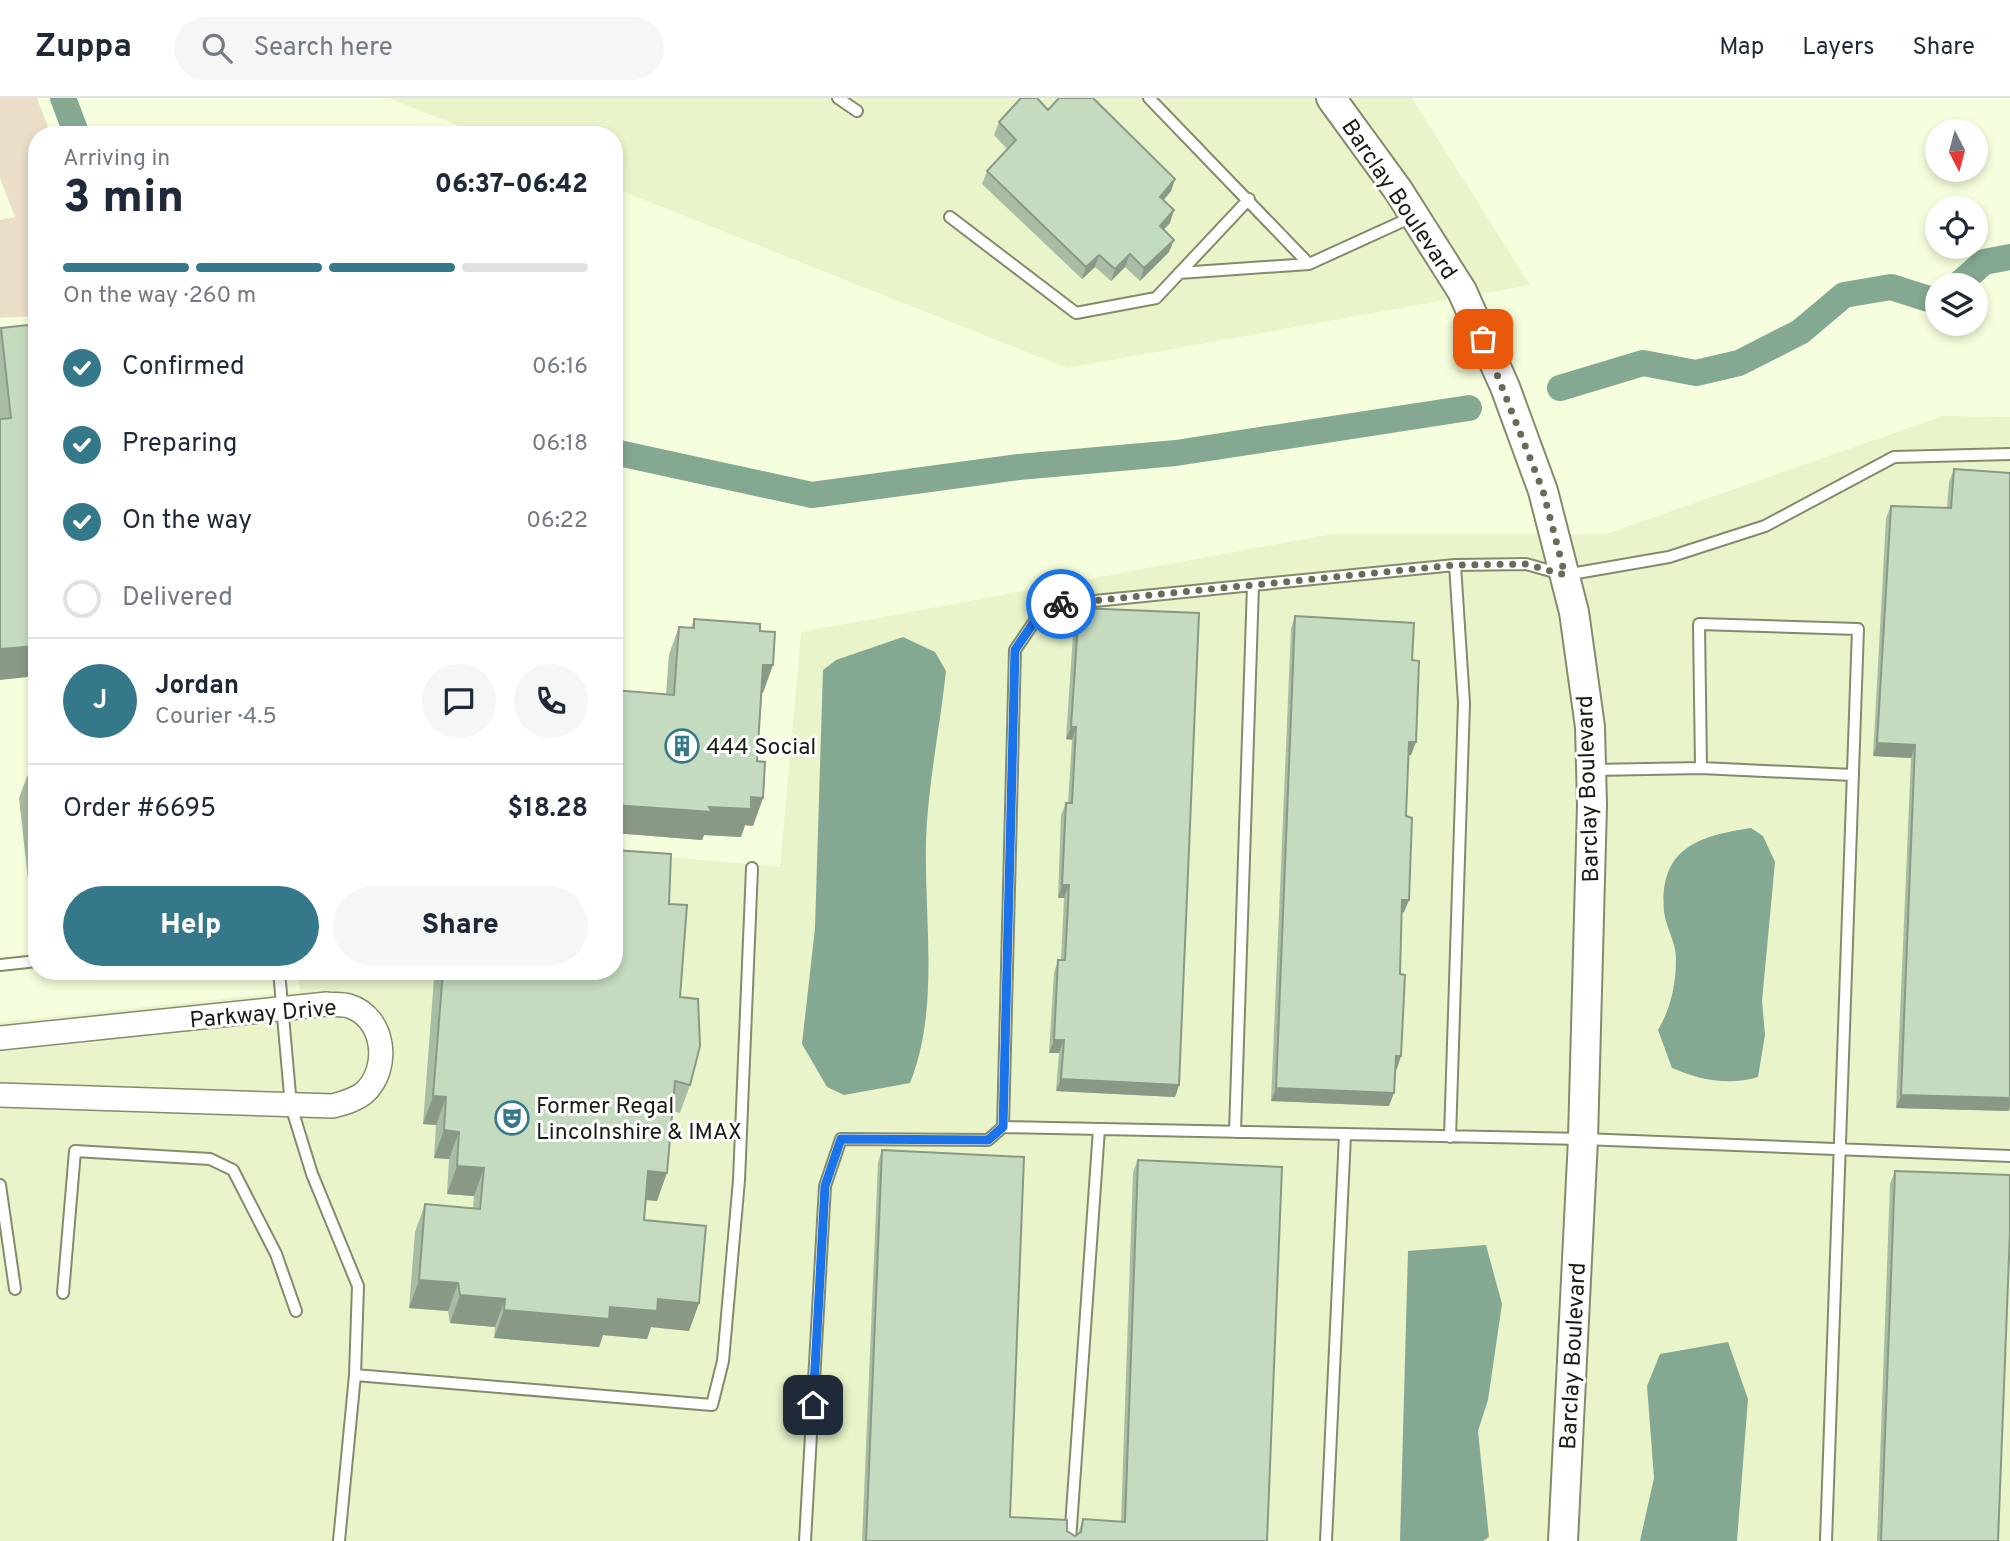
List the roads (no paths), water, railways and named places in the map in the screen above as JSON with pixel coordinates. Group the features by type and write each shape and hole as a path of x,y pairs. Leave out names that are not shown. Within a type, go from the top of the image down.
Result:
{"street":[{"name":"Barclay Boulevard","path":"1331,98 1415,216 1462,291 1505,387 1543,491 1565,575 1590,727 1583,1139 1563,1541"},
{"name":"Parkway Drive","path":"0,1038 327,1004 348,1005 365,1014 375,1028 381,1044 378,1070 365,1092 350,1101 333,1106 0,1095"}],"lane":[{"path":"838,98 857,111"},
{"path":"1149,98 1309,264"},
{"path":"950,218 1076,313 1156,298 1249,199"},
{"path":"1179,273 1309,264 1415,216"},
{"path":"1003,1127 1015,650 1045,606 1455,565 1526,564 1565,575 1669,556 1765,526 1894,457 2010,454"},
{"path":"1450,1137 1464,703 1455,565"},
{"path":"1235,1132 1253,585"},
{"path":"1701,768 1699,624 1858,629 1826,1541"},
{"path":"1591,770 1701,768 1853,775"},
{"path":"355,1375 712,1405 723,1361 739,1180 752,868"},
{"path":"0,965 28,962"},
{"path":"280,980 291,1106 312,1174 358,1286 355,1375 339,1541"},
{"path":"805,1541 825,1186 841,1139 988,1140 1003,1127 1583,1139 2010,1156"},
{"path":"1070,1541 1099,1129"},
{"path":"1325,1541 1345,1135"},
{"path":"63,1293 75,1152 210,1159 233,1170 276,1254 296,1311"},
{"path":"0,1185 15,1289"}],"waterway":[{"path":"63,98 74,126"},
{"path":"1972,273 1984,262 2010,257"},
{"path":"1560,388 1643,363 1696,373 1739,363 1800,332 1844,295 1891,287 1925,298"},
{"path":"623,454 812,495 1019,467 1176,453 1469,408"}],"place":[{"name":"444 Social","path":"682,746"},
{"name":"Former Regal Lincolnshire & IMAX","path":"512,1118"}]}
